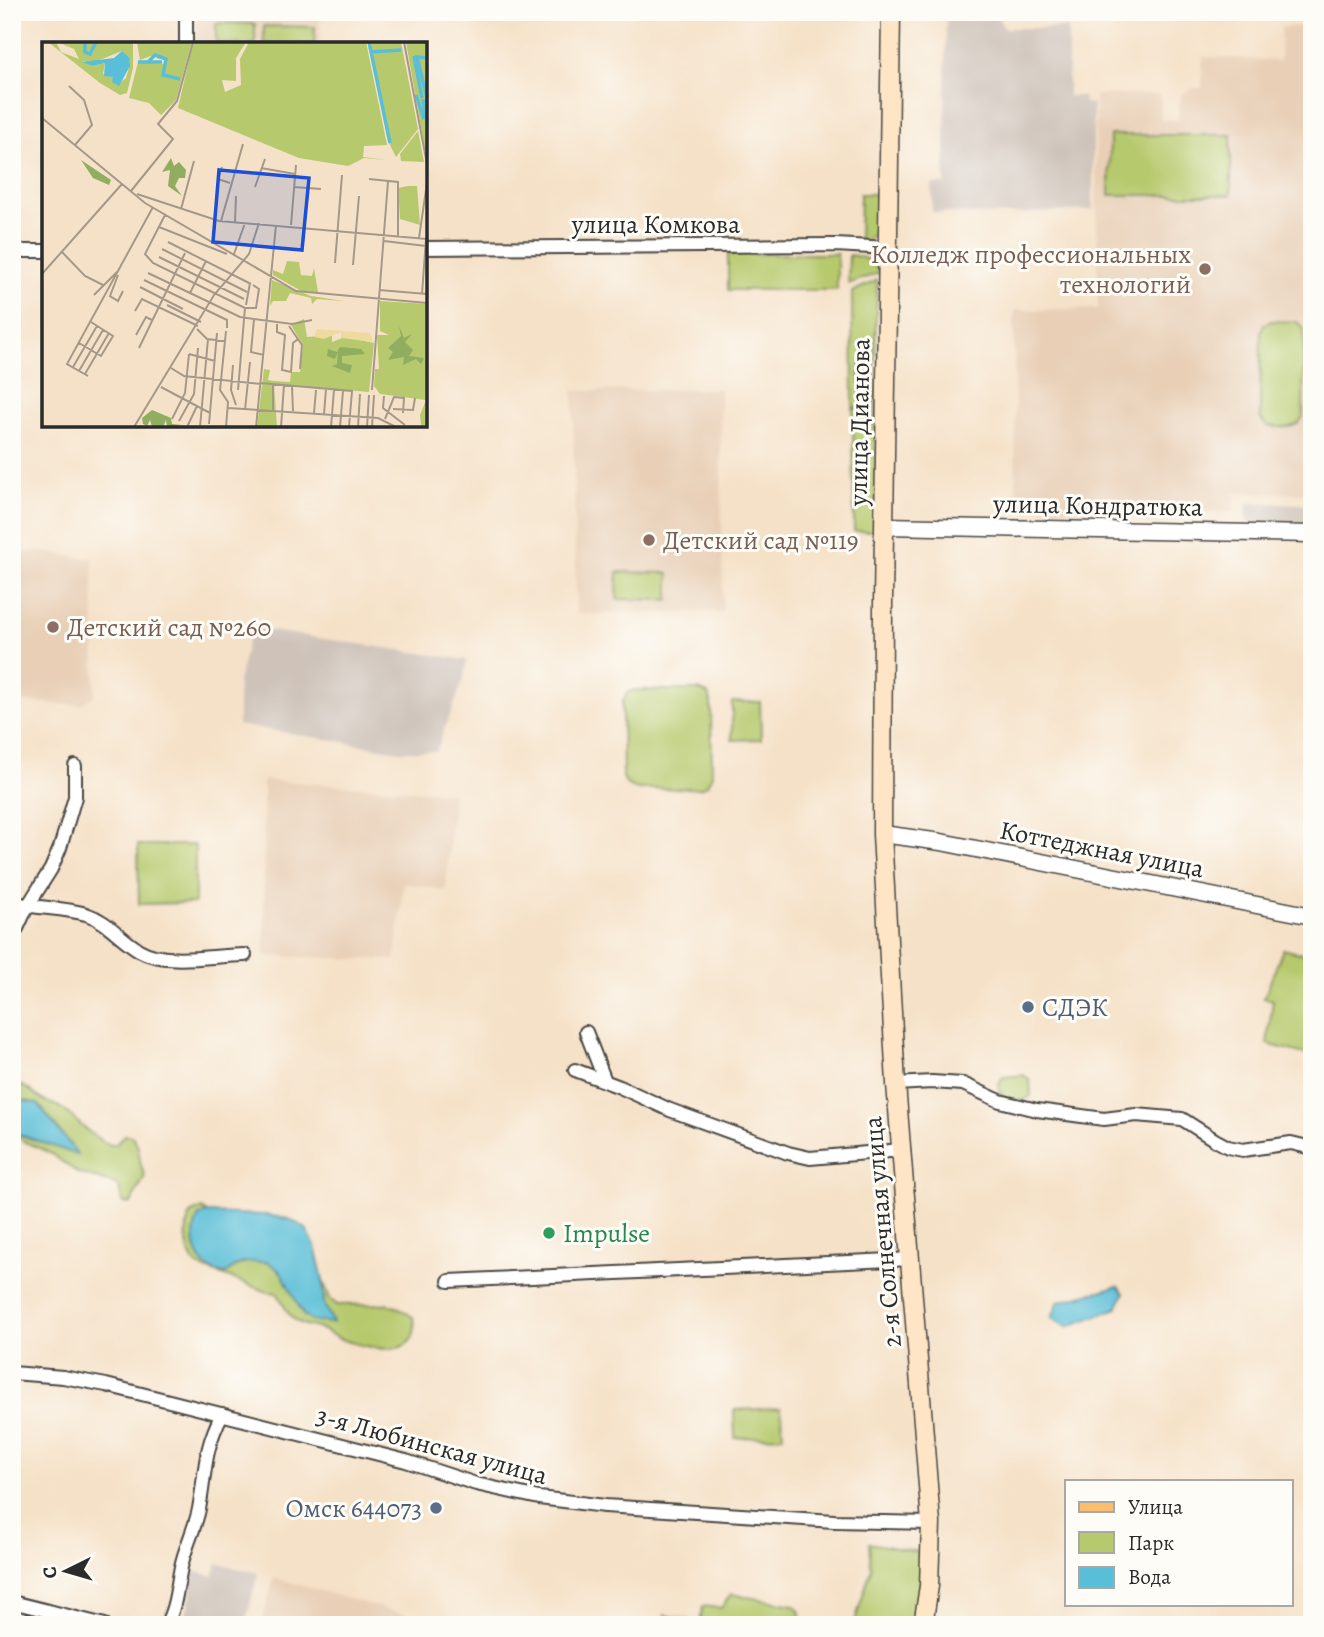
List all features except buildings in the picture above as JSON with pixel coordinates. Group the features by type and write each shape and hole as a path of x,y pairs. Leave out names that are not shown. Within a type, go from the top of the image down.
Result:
{"main road":[{"name":"улица Дианова","path":"882,834 891,12"},
{"name":"2-я Солнечная улица","path":"882,834 896,1084 931,1522 929,1586 923,1625"}],"street":[{"path":"186,12 186,42"},
{"name":"улица Комкова","path":"427,248 836,245 888,248"},
{"path":"12,251 42,251"},
{"name":"улица Кондратюка","path":"884,526 1312,534"},
{"path":"12,939 60,848 75,797 75,766"},
{"name":"Коттеджная улица","path":"882,834 941,842 1312,916"},
{"path":"12,902 27,907 45,906 88,915 114,929 136,949 145,953 180,958 245,955"},
{"path":"586,1032 606,1081"},
{"path":"575,1070 670,1110 788,1153 810,1158 901,1150"},
{"path":"896,1084 962,1084 1000,1101 1037,1110 1104,1119 1136,1115 1182,1119 1228,1147 1243,1150 1291,1143 1312,1148"},
{"path":"449,1281 911,1259"},
{"name":"3-я Любинская улица","path":"12,1373 63,1377 106,1385 406,1461 476,1484 539,1498 605,1506 834,1521 931,1522"},
{"path":"166,1625 172,1614 182,1563 199,1507 205,1455 212,1432 222,1414"},
{"path":"12,1602 105,1625"}],"shaded area":[{"path":"195,12 320,12 320,42 196,42"},
{"path":"946,12 995,12 1004,28 1068,28 1068,96 1083,96 1084,103 1093,104 1093,210 989,215 932,212 932,184 945,184"},
{"name":"Колледж профессиональных технологий","path":"1281,27 1312,27 1312,494 1235,493 1234,512 1016,508 1014,310 1098,309 1095,95 1158,94 1161,98 1161,120 1178,120 1181,94 1193,88 1202,88 1203,57 1280,61"},
{"name":"Детский сад №119","path":"720,389 723,612 576,614 573,391"},
{"path":"1247,503 1312,504 1312,524 1247,523"},
{"name":"Детский сад №260","path":"36,551 93,559 95,695 80,705 12,701 12,555"},
{"path":"251,628 467,660 463,682 436,751 400,751 238,725 238,682"},
{"path":"263,780 453,793 446,890 404,883 395,960 265,956"},
{"path":"217,1563 258,1573 245,1625 183,1625 192,1591 184,1588 189,1570 213,1576"},
{"path":"274,1578 428,1621 431,1625 261,1625"}],"green space":[{"path":"216,23 255,24 255,42 216,42"},
{"path":"264,26 315,27 314,42 264,42"},
{"path":"1110,135 1231,135 1231,195 1109,195"},
{"path":"860,194 877,194 880,208 877,233 865,240 859,240"},
{"path":"728,254 837,254 837,290 728,290"},
{"path":"849,255 867,260 879,273 848,284"},
{"path":"877,280 875,363 860,364 860,407 853,407 852,292"},
{"path":"1270,321 1297,322 1304,329 1303,416 1297,424 1288,427 1267,426 1260,418 1261,332 1264,325"},
{"path":"861,366 875,366 876,531 854,531 853,409 861,409"},
{"path":"618,572 669,573 669,600 617,599"},
{"path":"634,690 699,690 708,694 711,702 712,775 707,785 700,788 636,789 626,784 623,777 622,703 627,693"},
{"path":"732,702 760,702 761,739 732,740"},
{"path":"138,845 195,845 195,903 139,904"},
{"path":"1283,949 1312,956 1312,1056 1267,1044 1273,1000 1264,998"},
{"path":"1024,1075 1030,1081 1031,1096 1019,1100 1006,1098 999,1090 1003,1077"},
{"path":"12,1084 24,1087 61,1108 102,1141 115,1145 125,1135 132,1136 145,1175 132,1202 122,1202 119,1187 115,1184 78,1173 50,1153 21,1140 12,1132 77,1154 38,1104 12,1098"},
{"path":"202,1209 207,1213 199,1216 194,1235 195,1245 201,1261 208,1267 226,1274 238,1265 253,1261 268,1263 281,1272 296,1295 333,1322 324,1304 323,1280 330,1299 337,1305 387,1304 399,1308 414,1318 414,1332 409,1342 389,1349 363,1346 340,1339 295,1320 277,1293 197,1266 190,1255 187,1233 191,1213"},
{"path":"781,1408 783,1436 735,1438 734,1410"},
{"path":"869,1543 924,1553 917,1625 854,1625 871,1569"},
{"path":"731,1594 793,1605 799,1610 801,1618 793,1618 791,1625 663,1625 665,1615 700,1623 703,1606 721,1608"}],"water":[{"path":"12,1098 38,1104 78,1155 12,1132"},
{"path":"207,1213 266,1215 289,1219 305,1228 315,1246 323,1280 324,1304 333,1323 313,1321 304,1316 281,1272 268,1262 244,1262 226,1274 208,1267 197,1253 194,1235 199,1216"},
{"path":"1118,1286 1124,1293 1117,1308 1067,1327 1052,1318 1058,1302"}],"place":[{"name":"Колледж профессиональных технологий","path":"1205,269"},
{"name":"Детский сад №119","path":"649,540"},
{"name":"Детский сад №260","path":"53,627"},
{"name":"СДЭК","path":"1028,1007"},
{"name":"Impulse","path":"549,1233"},
{"name":"Омск 644073","path":"436,1508"}]}
